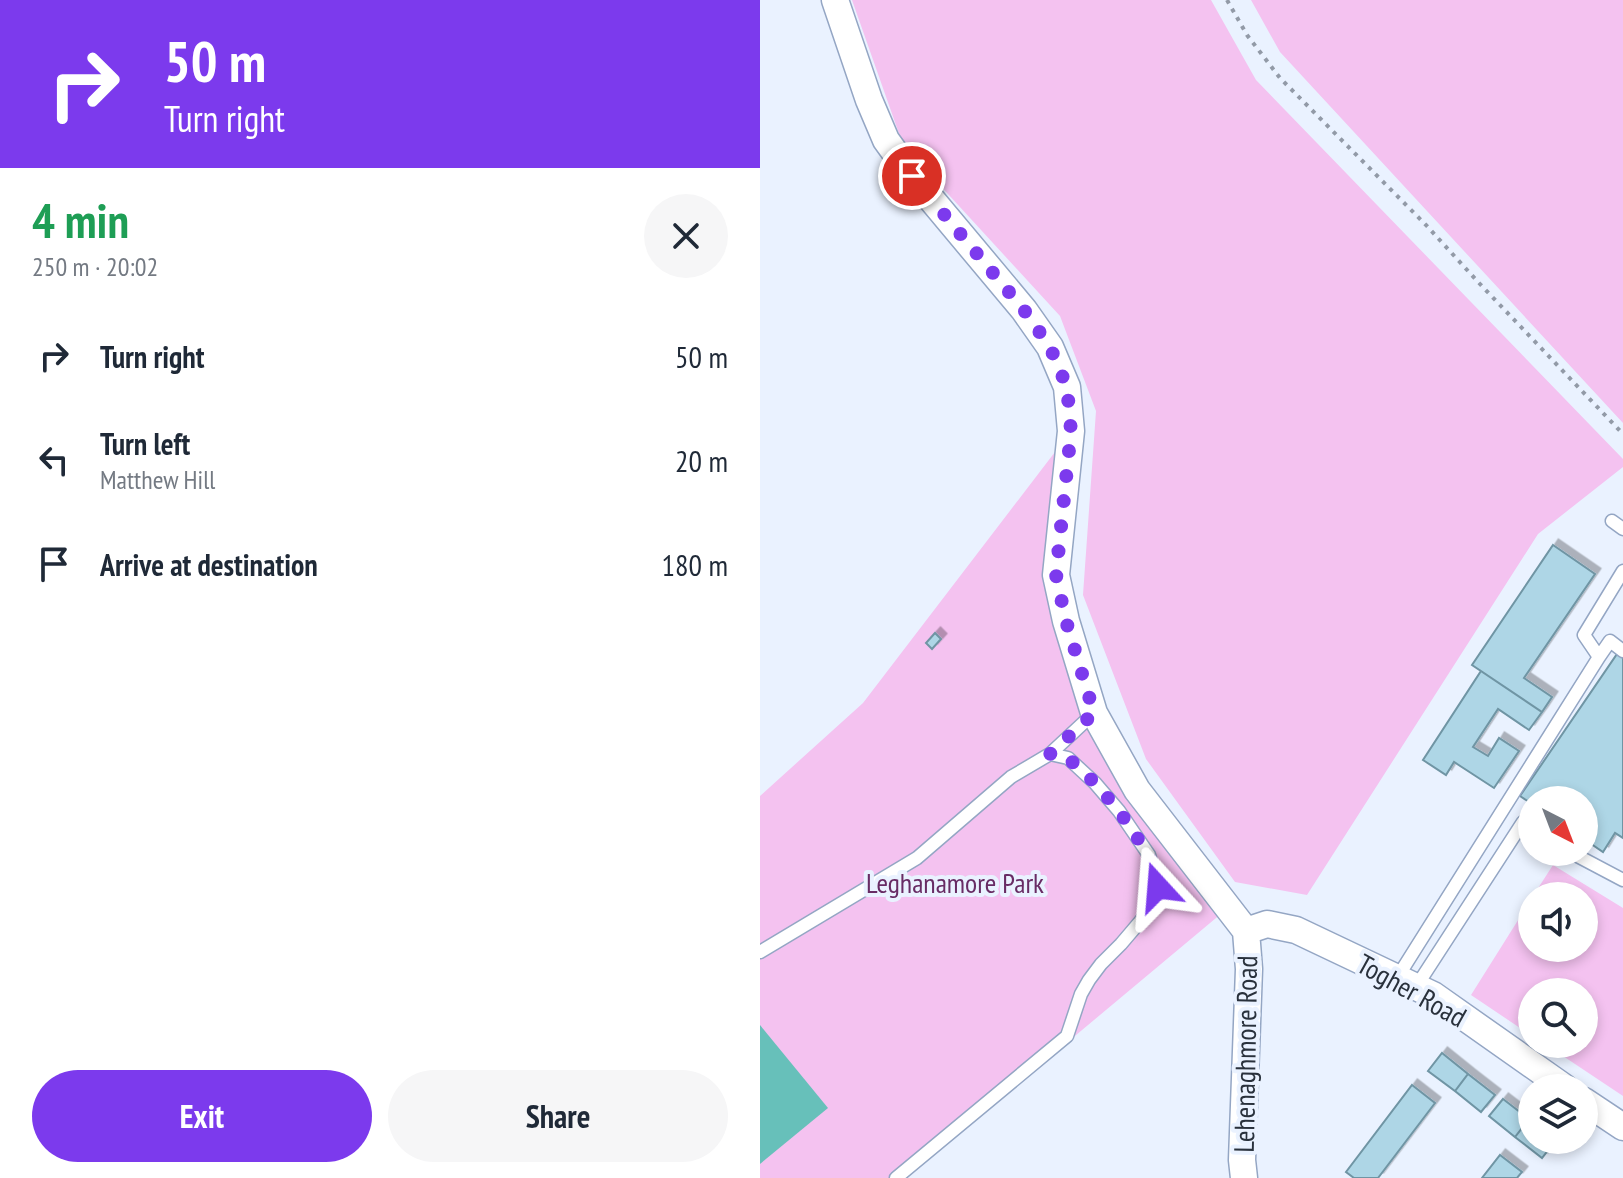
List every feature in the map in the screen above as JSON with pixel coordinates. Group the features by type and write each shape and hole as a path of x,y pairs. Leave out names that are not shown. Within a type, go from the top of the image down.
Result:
{"street":[{"path":"835,0 886,140 912,176 1024,310 1050,347 1067,387 1071,431 1056,575 1066,621 1094,713 1137,790 1246,931"},
{"name":"Togher Road","path":"1246,931 1267,924 1296,930 1406,982 1433,995 1545,1074"},
{"name":"Lehenaghmore Road","path":"1244,1178 1242,1160 1249,969 1246,931"},
{"path":"1598,1110 1623,1127"}],"lane":[{"path":"1599,657 1584,635 1623,571"},
{"path":"1406,982 1599,657 1610,641 1623,651"},
{"path":"760,952 917,858 1011,777 1050,754 1094,713"},
{"path":"896,1178 1067,1036 1089,980 1144,917 1158,887 1149,855 1119,811 1068,758 1050,754"},
{"path":"1406,982 1518,829"},
{"path":"1596,866 1623,880"}],"path":[{"path":"1227,0 1247,35 1280,78 1426,225 1623,434"}],"green space":[{"path":"852,0 1211,0 1256,80 1623,459 1623,467 1538,534 1307,895 1235,882 1146,759 1083,595 1096,411 1060,316 903,145"},
{"path":"1251,0 1623,0 1623,423 1280,52"},
{"name":"Leghanamore Park","path":"1071,431 1056,575 1094,713 1228,908 905,1178 760,1178 760,796 863,703"},
{"path":"1555,866 1581,882 1542,882"},
{"path":"1598,893 1623,908 1623,1096 1598,1079 1598,1074 1590,1074 1566,1058 1598,1058 1598,978 1518,978 1518,1027 1471,995 1518,920 1518,962 1598,962"}],"shaded area":[{"path":"760,1025 828,1108 760,1164"}],"building":[{"path":"1553,545 1595,574 1524,678 1552,697 1542,712 1472,665"},
{"path":"935,633 941,639 932,649 926,643"},
{"path":"1617,654 1623,658 1623,838 1615,833 1603,852 1598,849 1598,786 1527,786"},
{"path":"1481,671 1542,712 1529,730 1498,709 1473,747 1488,756 1499,738 1519,751 1494,788 1454,762 1446,775 1423,760"},
{"path":"1442,1053 1468,1074 1455,1091 1428,1071"},
{"path":"1468,1074 1495,1095 1481,1112 1455,1091"},
{"path":"1412,1085 1435,1103 1378,1178 1354,1178 1346,1172"},
{"path":"1503,1099 1518,1111 1518,1133 1515,1137 1489,1116"},
{"path":"1500,1155 1522,1172 1517,1178 1482,1178"}],"route":[{"path":"912,176 1024,310 1050,347 1067,387 1071,431 1056,575 1066,621 1094,713 1050,754 1068,758 1119,811 1149,855 1158,887"}]}
